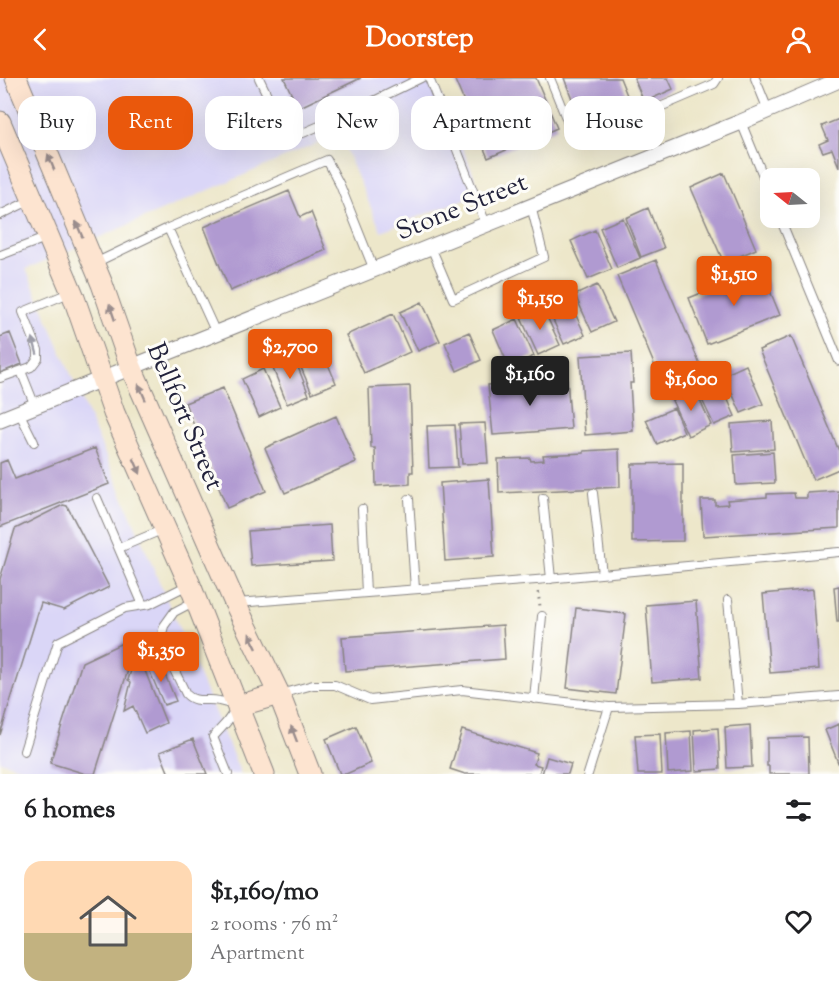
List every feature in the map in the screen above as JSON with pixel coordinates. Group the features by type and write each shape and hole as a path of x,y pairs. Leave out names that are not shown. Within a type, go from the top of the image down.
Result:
{"main road":[{"name":"Bellfort Street","path":"17,79 102,284 131,367 235,603 279,694 310,774"},
{"path":"1,129 72,292 114,413 193,592 264,774"},
{"path":"238,706 279,694"}],"street":[{"name":"Stone Street","path":"0,420 741,122 839,80"}],"lane":[{"path":"259,78 282,126 303,133 421,78"},
{"path":"429,78 486,224"},
{"path":"550,78 576,143 714,84 718,78"},
{"path":"755,78 768,110"},
{"path":"741,122 760,168"},
{"path":"93,263 168,228 327,160 340,185 374,270"},
{"path":"0,215 32,199"},
{"path":"431,247 453,299 544,257 531,206"},
{"path":"168,228 216,333"},
{"path":"784,228 839,361"},
{"path":"2,255 48,237"},
{"path":"0,378 31,368 38,358 38,351 23,312 72,292"},
{"path":"21,371 35,406"},
{"path":"19,412 34,442"},
{"path":"593,493 602,574"},
{"path":"98,498 143,605"},
{"path":"543,498 551,579"},
{"path":"409,499 415,589"},
{"path":"362,509 366,593"},
{"path":"119,548 165,528"},
{"path":"235,603 551,579 839,552"},
{"path":"24,751 58,642 125,608 150,604 193,592"},
{"path":"193,592 164,626 161,643 190,699 217,700 238,706 213,737 228,774"},
{"path":"728,600 738,704"},
{"path":"534,699 542,616"},
{"path":"279,694 313,685 335,684 370,700 462,690 609,706 738,704 839,696"},
{"path":"588,774 609,706"}],"path":[{"path":"536,580 542,616"}],"shaded area":[{"path":"0,78 434,78 441,96 411,96 411,150 463,150 481,193 381,231 346,150 399,150 399,96 315,96 315,144 303,150 303,96 205,96 205,150 302,150 26,269 241,774 39,774 0,761"}],"building":[{"path":"284,78 361,78 323,96 315,96 315,100 303,106 303,96 292,96"},
{"path":"454,78 536,78 544,96 462,96"},
{"path":"564,78 620,78 627,96 571,96"},
{"path":"634,78 668,78 673,89 657,96 642,96"},
{"path":"552,116 557,128 552,130"},
{"path":"839,119 839,167 832,149 823,152 819,144 828,140 822,126"},
{"path":"485,150 506,150 488,158"},
{"path":"724,173 756,249 724,263 691,188"},
{"path":"289,191 300,217 311,212 326,250 230,291 204,227"},
{"path":"648,208 664,248 641,257 626,218"},
{"path":"623,218 640,258 617,268 600,228"},
{"path":"595,230 612,269 588,279 571,241"},
{"path":"656,260 701,367 662,383 617,276"},
{"path":"761,269 780,315 707,344 689,298"},
{"path":"597,285 614,322 592,332 575,295"},
{"path":"568,298 585,335 564,344 547,307"},
{"path":"422,302 440,341 418,351 400,312"},
{"path":"543,308 560,345 538,355 521,318"},
{"path":"393,314 410,352 364,373 346,335"},
{"path":"517,319 534,356 509,367 493,330"},
{"path":"469,332 481,360 457,371 445,343"},
{"path":"10,333 22,364 0,373 0,337"},
{"path":"791,336 839,451 839,469 813,480 759,350"},
{"path":"320,345 336,383 312,393 296,356"},
{"path":"631,353 633,431 585,435 580,356"},
{"path":"294,357 309,395 287,404 272,366"},
{"path":"746,365 763,404 741,413 724,375"},
{"path":"263,369 280,407 259,417 242,379"},
{"path":"718,377 735,416 714,425 696,387"},
{"path":"567,379 571,429 493,435 488,385"},
{"path":"410,386 413,472 410,472 410,484 376,486 375,448 371,448 369,388"},
{"path":"694,387 711,425 688,436 671,398"},
{"path":"223,388 266,491 227,508 185,403"},
{"path":"674,408 684,432 657,444 646,420"},
{"path":"336,416 356,462 285,493 265,448"},
{"path":"772,421 774,449 733,452 731,424"},
{"path":"485,423 488,463 462,464 459,424"},
{"path":"455,425 458,467 429,468 427,426"},
{"path":"95,448 109,484 0,527 0,463 7,460 15,479"},
{"path":"619,449 620,487 499,493 498,459 544,460 543,455"},
{"path":"773,452 775,483 736,485 734,455"},
{"path":"683,463 683,541 632,542 632,464"},
{"path":"489,479 494,557 445,561 440,483"},
{"path":"839,491 839,528 703,536 701,500 715,500 715,505 728,504 727,500 767,497 767,494 794,493 795,498 807,498 807,493"},
{"path":"63,505 67,506 109,587 64,610 41,603 0,735 0,579 15,529"},
{"path":"330,525 332,561 251,566 248,531"},
{"path":"839,586 839,622 837,622 834,587"},
{"path":"813,589 819,669 770,673 763,594"},
{"path":"696,601 702,678 652,682 646,605"},
{"path":"576,608 626,614 616,694 567,688"},
{"path":"503,625 505,659 345,671 342,637"},
{"path":"122,643 135,648 95,774 86,774 50,763 82,662"},
{"path":"159,660 176,701 164,705 147,665"},
{"path":"141,661 166,723 145,733 133,706 124,711 131,682 128,680 133,664"},
{"path":"839,724 839,765 825,730"},
{"path":"750,725 752,767 727,768 725,727"},
{"path":"356,726 371,763 346,774 340,774 326,739"},
{"path":"718,728 720,769 696,771 694,730"},
{"path":"462,730 537,753 534,764 541,766 539,774 465,774 450,769"},
{"path":"691,731 693,771 668,773 666,733"},
{"path":"660,734 662,774 638,774 635,735"},
{"path":"808,737 809,774 769,774 767,738"},
{"path":"193,739 207,774 169,774 160,752"},
{"path":"547,757 571,764 568,774 542,774"}]}
